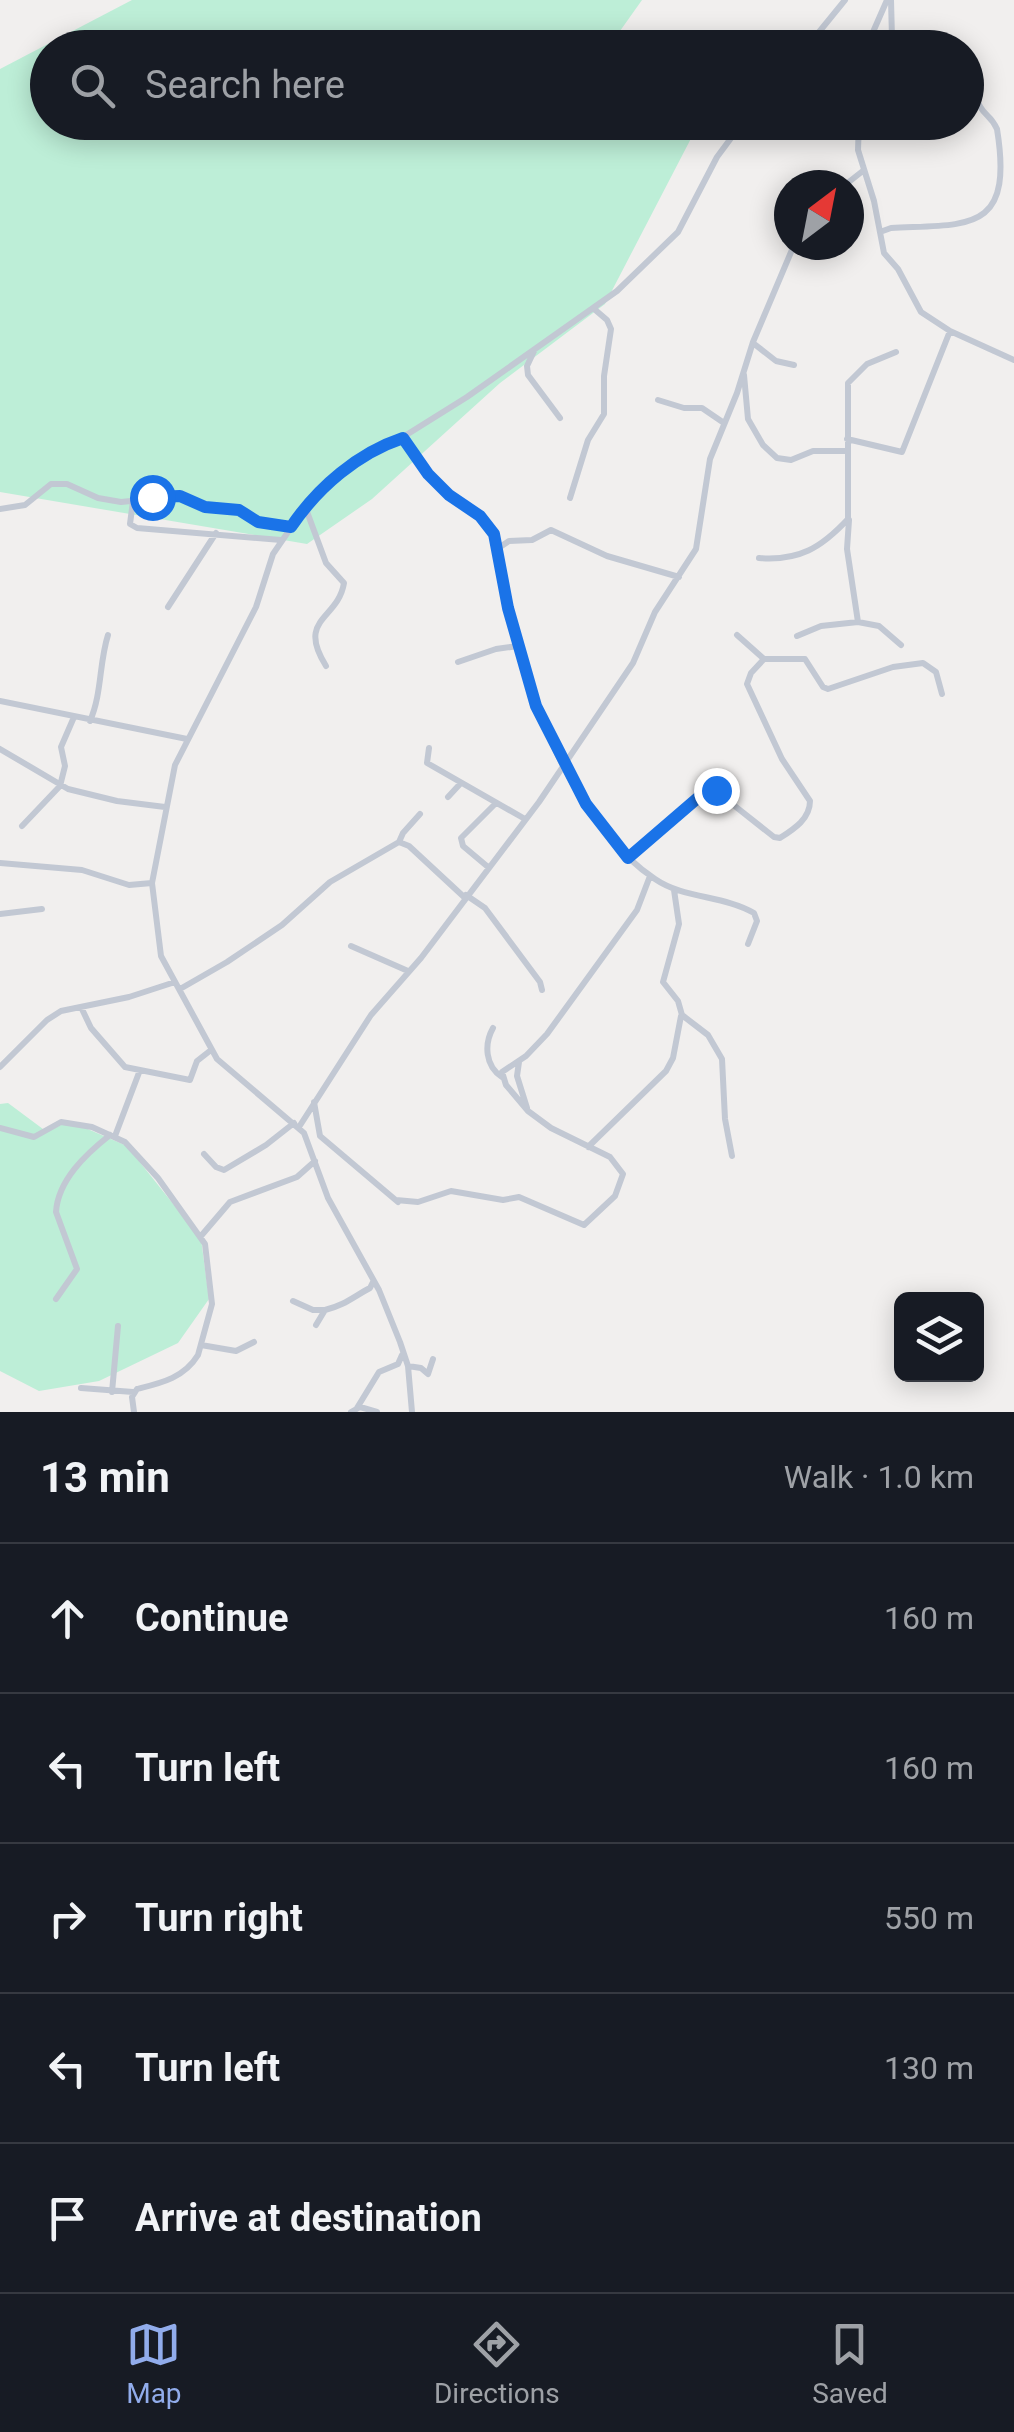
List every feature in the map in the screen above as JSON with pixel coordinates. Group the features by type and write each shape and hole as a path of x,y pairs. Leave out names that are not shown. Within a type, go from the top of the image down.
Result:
{"street":[{"path":"821,30 845,0"},
{"path":"889,0 891,30"},
{"path":"875,30 889,0"},
{"path":"984,114 996,127 1012,174"},
{"path":"412,1412 408,1366 402,1348 373,1282 328,1198 310,1145 297,1125 230,1071 211,1050 161,956 152,883 175,764 256,607 281,540 306,509 338,474 373,448 403,438 617,291 678,232 730,140"},
{"path":"856,140 884,253 898,269 920,312 950,332 1014,360"},
{"path":"880,232 975,220 1002,212"},
{"path":"204,1154 224,1170 297,1125 371,1015 525,819 633,663 655,612 698,542 705,478 752,342 788,260"},
{"path":"570,498 588,440 604,410 610,330 607,320 593,308"},
{"path":"847,439 902,452 950,332"},
{"path":"752,342 776,360 794,366"},
{"path":"535,348 527,366 528,375 560,418"},
{"path":"858,622 848,549 848,383 867,364 896,352"},
{"path":"743,374 748,419 770,453 791,460 813,451 846,451"},
{"path":"658,400 684,408 702,408 724,423"},
{"path":"403,438 440,486 487,523 536,706 586,804 628,858 650,876 674,890 720,899 754,913 757,921 748,944"},
{"path":"0,509 25,505 46,488 59,484 110,500 180,496 205,507 239,510 258,522 291,527"},
{"path":"134,501 132,526 281,540"},
{"path":"306,509 326,564 344,582 340,596 321,617 316,632 317,647 326,666"},
{"path":"759,558 790,559 807,552 848,519"},
{"path":"497,549 510,541 532,540 552,530 607,556 678,577"},
{"path":"168,607 216,533"},
{"path":"797,636 821,626 858,622 879,626 901,645"},
{"path":"90,721 108,635"},
{"path":"738,635 764,659 805,659 828,690 893,667 922,663 936,672 942,694"},
{"path":"458,662 518,646"},
{"path":"628,858 712,788 780,838 808,816 810,801 782,759 747,684 750,673 764,659"},
{"path":"0,701 187,739"},
{"path":"22,826 60,786 65,766 61,748 74,717"},
{"path":"429,748 427,763 525,819"},
{"path":"0,749 60,786 84,794 165,807"},
{"path":"448,797 460,784"},
{"path":"488,867 463,846 461,838 496,803"},
{"path":"0,1067 54,1014 178,986 228,962 282,925 330,882 399,842 420,814"},
{"path":"399,842 409,846 492,916 542,990"},
{"path":"0,863 82,870 129,884 152,883"},
{"path":"502,1077 502,1072 548,1034 628,922 650,876"},
{"path":"588,1148 666,1071 672,1058 682,1015 678,1002 663,982 679,924 674,890"},
{"path":"0,914 42,909"},
{"path":"351,946 408,971"},
{"path":"81,1007 91,1028 120,1063 131,1070 190,1080 197,1061 211,1050"},
{"path":"682,1015 708,1035 722,1058 724,1120 732,1156"},
{"path":"314,1101 320,1136 398,1202 418,1202 452,1191 503,1200 519,1197 584,1224 615,1196 623,1174 614,1160 551,1128 528,1111 491,1066 488,1037 494,1028"},
{"path":"519,1061 517,1076 528,1111"},
{"path":"56,1299 77,1270 56,1203 73,1170 112,1135 140,1070"},
{"path":"0,1128 34,1137 66,1122 112,1135 125,1142 147,1165 184,1219 201,1236 213,1299 194,1362 168,1382 135,1392 80,1388"},
{"path":"310,1145 320,1136"},
{"path":"201,1236 230,1202 296,1177 315,1161"},
{"path":"293,1301 313,1310 344,1306 373,1282"},
{"path":"316,1325 325,1310"},
{"path":"112,1392 118,1326"},
{"path":"201,1345 236,1351 254,1342"},
{"path":"377,1412 354,1410 379,1372 400,1361 402,1348"},
{"path":"408,1366 428,1374 432,1359"},
{"path":"134,1412 135,1392"}],"green space":[{"path":"132,0 642,0 621,30 75,30"},
{"path":"30,53 30,140 690,140 605,304 500,383 372,499 307,544 0,492 0,69"},
{"path":"8,1103 47,1132 63,1124 83,1127 127,1146 201,1239 209,1299 178,1343 99,1381 39,1391 0,1371 0,1104"}],"route":[{"path":"152,497 180,496 205,507 239,510 258,522 291,527 338,474 373,448 403,438 428,474 449,495 480,516 494,534 508,608 536,706 586,804 628,858 707,790 716,790"}]}
